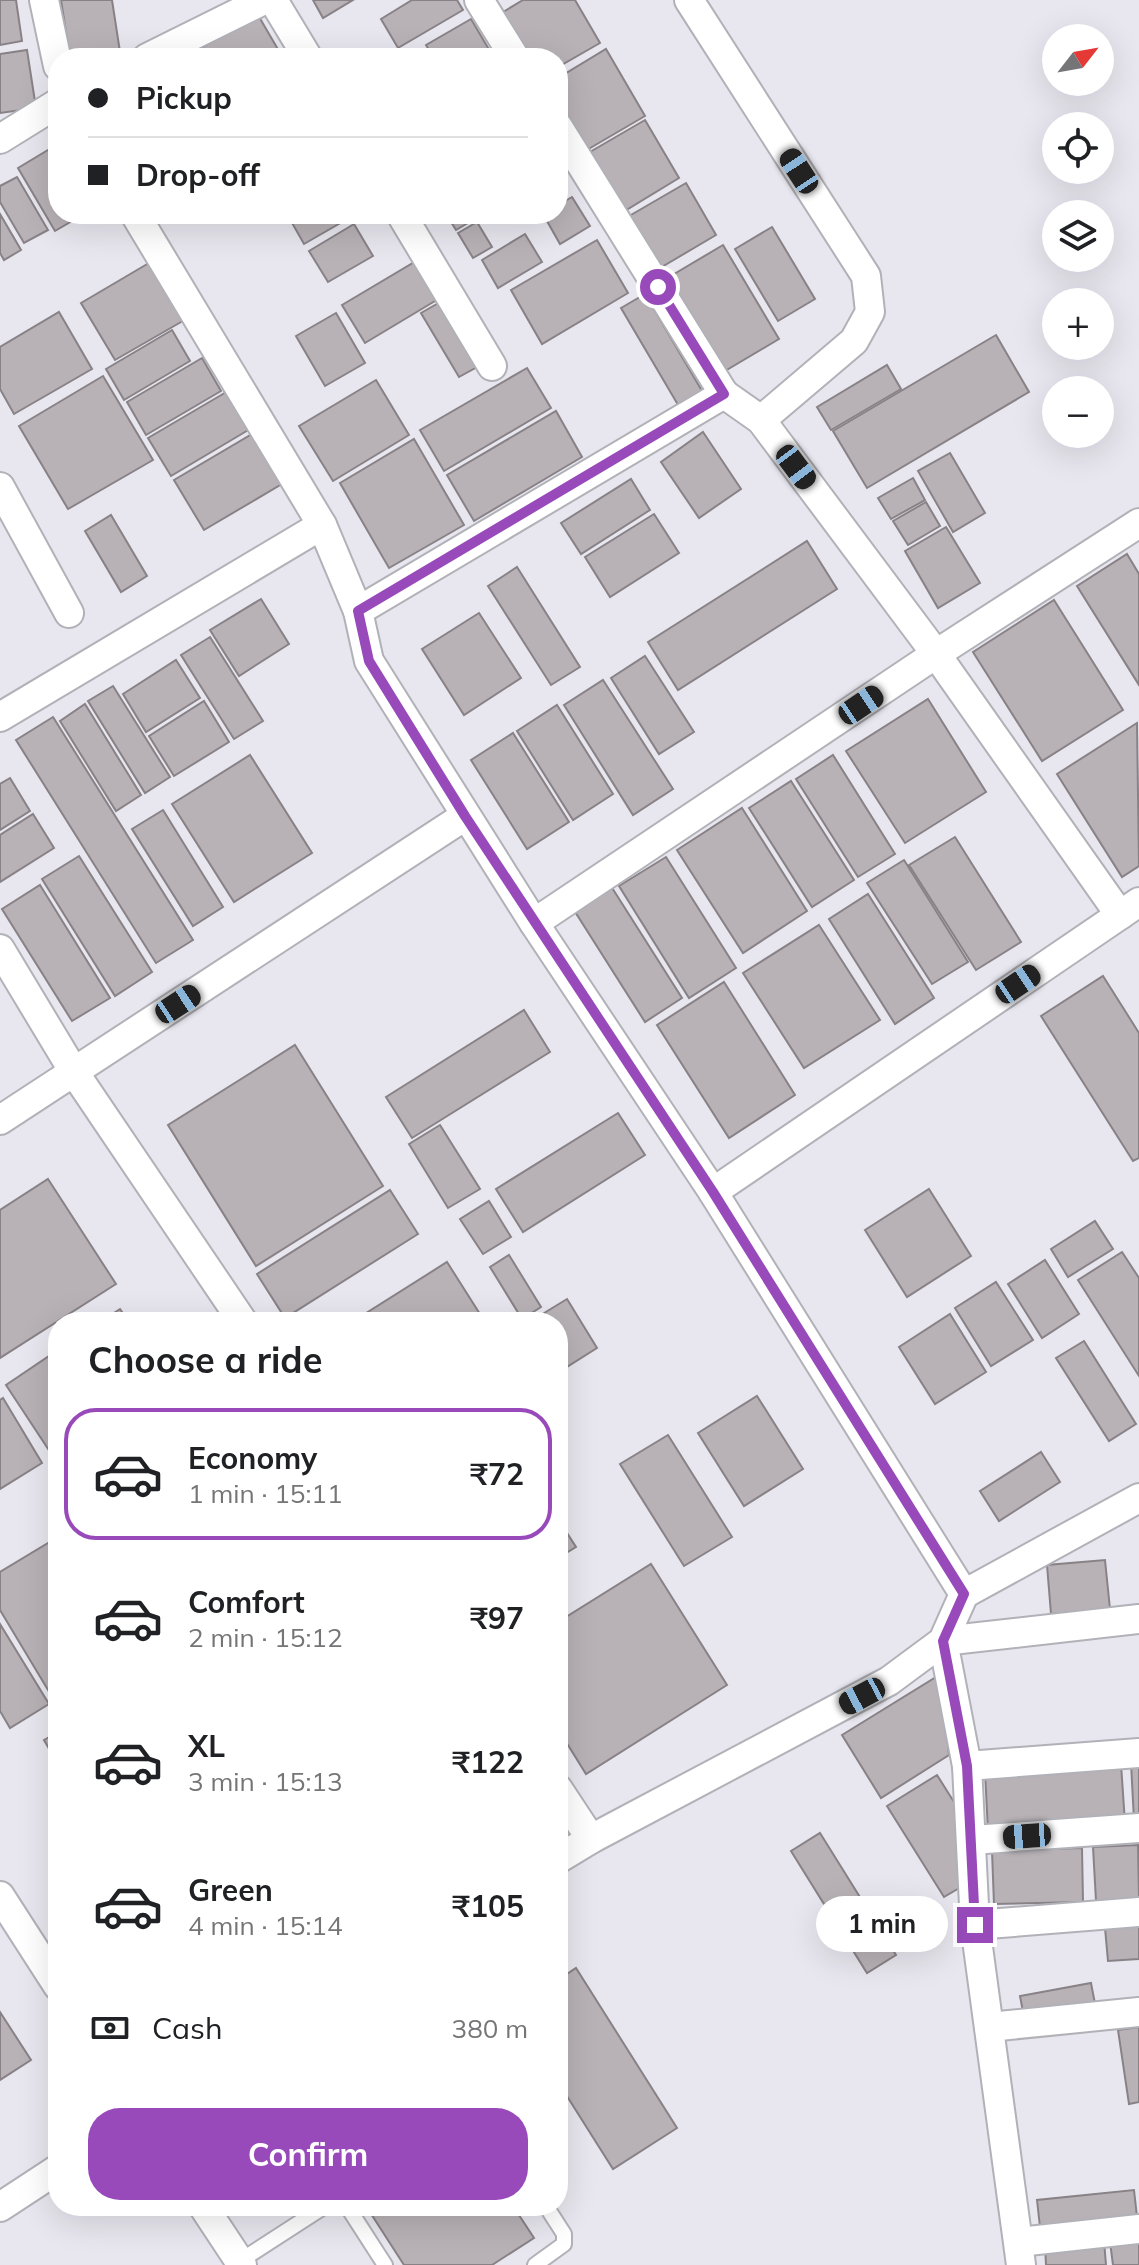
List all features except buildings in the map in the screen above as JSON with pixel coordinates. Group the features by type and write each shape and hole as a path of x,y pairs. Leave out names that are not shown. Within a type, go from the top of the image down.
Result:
{"street":[{"path":"44,0 54,48"},
{"path":"167,48 264,0"},
{"path":"273,0 302,48"},
{"path":"479,0 509,48"},
{"path":"689,0 866,276 870,312 854,341 761,420"},
{"path":"0,139 48,109"},
{"path":"568,143 724,394 761,420 1130,909 713,1192"},
{"path":"141,224 322,525 358,611 369,661 534,923 713,1192 964,1594"},
{"path":"407,224 492,366"},
{"path":"358,611 724,394"},
{"path":"0,487 69,613"},
{"path":"534,923 936,654 1139,523"},
{"path":"0,717 322,525"},
{"path":"0,1120 465,816"},
{"path":"0,949 74,1072 236,1312"},
{"path":"568,1853 889,1681 943,1641 964,1594 1139,1498"},
{"path":"943,1641 1139,1619"},
{"path":"943,1641 967,1766 975,1925 1020,2254 1139,2229"},
{"path":"967,1766 1139,1753"},
{"path":"568,1804 591,1839"},
{"path":"972,1840 1139,1828"},
{"path":"0,1896 48,1970"},
{"path":"975,1925 1139,1912"},
{"path":"989,2027 1139,2012"},
{"path":"0,2207 48,2176"},
{"path":"210,2216 241,2263"}],"lane":[{"path":"241,2263 310,2216"},
{"path":"353,2216 385,2265"},
{"path":"535,2265 564,2244 564,2234 552,2216"}],"route":[{"path":"658,287 724,394 358,611 369,661 550,948 713,1192 964,1594 943,1641 967,1766 975,1925"}]}
